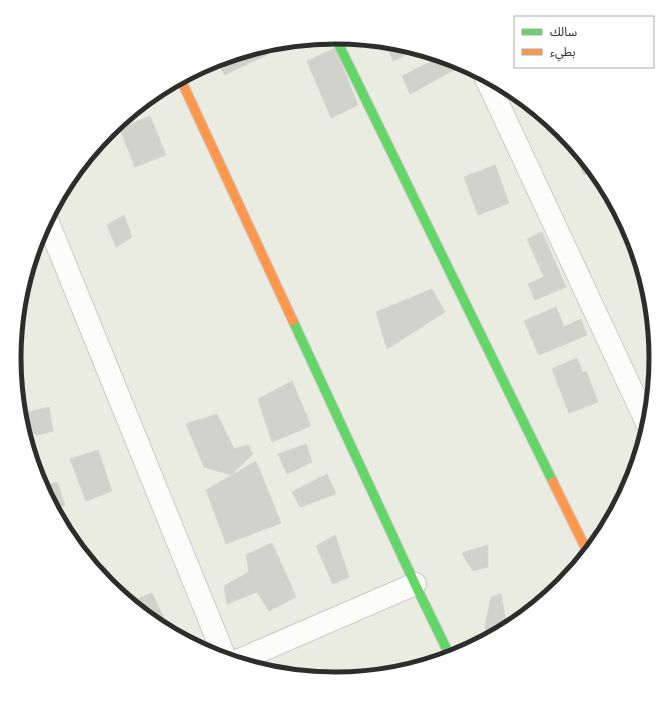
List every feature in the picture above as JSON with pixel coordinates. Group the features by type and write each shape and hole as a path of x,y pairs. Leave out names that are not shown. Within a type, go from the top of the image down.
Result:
{"street":[{"path":"339,44 585,547"},
{"path":"183,83 447,651"},
{"path":"489,84 644,415"},
{"path":"49,228 222,651"},
{"path":"243,658 415,584"}],"building":[{"path":"335,48 358,105 331,118 307,61"},
{"path":"388,48 402,51 404,56 393,61"},
{"path":"266,52 267,55 224,75 220,65"},
{"path":"435,60 457,68 410,94 402,76"},
{"path":"150,116 166,155 135,167 120,129"},
{"path":"580,161 589,173 584,175 578,162"},
{"path":"495,165 509,203 478,215 464,177"},
{"path":"124,215 132,237 116,247 107,225"},
{"path":"542,232 566,287 535,300 528,284 544,277 527,239"},
{"path":"432,289 445,312 387,349 376,312"},
{"path":"556,307 564,327 581,319 587,335 539,355 524,321"},
{"path":"577,358 583,373 586,371 598,402 569,413 552,369"},
{"path":"292,381 311,426 272,442 258,399"},
{"path":"49,407 53,431 38,435 30,432 26,413"},
{"path":"217,414 234,449 248,445 253,454 231,475 204,467 186,424"},
{"path":"306,444 312,462 287,474 278,454"},
{"path":"98,450 112,491 86,501 70,459"},
{"path":"256,461 281,523 226,544 206,490"},
{"path":"327,474 336,494 300,507 292,492"},
{"path":"57,482 65,505 60,508 48,485"},
{"path":"335,535 349,577 333,584 316,546"},
{"path":"272,543 296,597 269,611 257,592 227,604 224,586 249,572 246,555"},
{"path":"488,545 488,567 473,571 462,553"},
{"path":"152,593 166,622 144,607 135,600"},
{"path":"501,594 506,621 486,632 485,627 491,597"}],"traffic: fast":[{"path":"338,44 553,482"},
{"path":"293,321 447,651"}],"traffic: slow":[{"path":"183,83 293,321"},
{"path":"553,482 585,547"}]}
